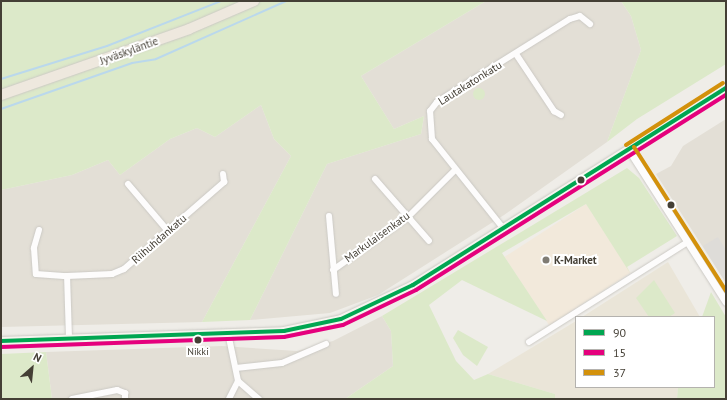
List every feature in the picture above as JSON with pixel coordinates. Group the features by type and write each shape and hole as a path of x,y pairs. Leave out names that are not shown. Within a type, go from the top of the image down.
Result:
{"highway":[{"name":"Jyväskyläntie","path":"1,95 174,34 254,1"}],"main road":[{"path":"1,341 228,333 302,328 356,313 413,285 726,88"}],"street":[{"name":"Lautakatonkatu","path":"503,228 455,170 429,133 433,106 575,16 584,17 590,24"},
{"path":"516,54 554,111 561,114"},
{"path":"629,150 726,302"},
{"name":"Markulaisenkatu","path":"333,270 408,217 455,170"},
{"name":"Riihuhdankatu","path":"39,230 34,248 36,274 67,276 112,274 124,269 224,182 222,174"},
{"path":"375,179 429,242"},
{"path":"128,184 168,231"},
{"path":"330,216 336,294"},
{"path":"529,342 688,242"},
{"path":"67,276 69,338"},
{"path":"228,333 238,381 229,399"},
{"path":"236,368 282,363 326,344"},
{"path":"238,381 259,399"},
{"path":"72,399 122,391 125,399"}],"shaded area":[{"path":"486,1 621,1 631,16 641,50 607,142 504,215 378,295 330,313 250,320 327,164 421,134 424,116 394,129 361,76"},
{"path":"261,105 274,139 291,156 202,322 1,327 1,190 72,175 108,160 120,175 170,139 197,128 215,137"},
{"path":"726,119 726,283 656,174 671,166 683,146"},
{"path":"586,204 631,273 549,326 505,257"},
{"path":"718,237 726,250 726,283 703,246"},
{"path":"668,262 699,316 584,316"},
{"path":"382,316 391,331 393,366 345,399 52,399 46,352 222,346 297,351 333,341"},
{"path":"575,322 575,388 678,388 677,399 555,399 555,394 488,374"}],"green space":[{"path":"1,1 486,1 361,76 394,129 424,116 421,134 327,164 250,320 202,322 291,156 274,139 261,105 215,137 197,128 170,139 120,175 108,160 72,175 1,190"},
{"path":"621,1 726,1 726,64 637,119 607,142 641,50 631,16"},
{"path":"479,88 483,90 485,94 483,98 479,100 475,98 473,94 475,90"},
{"path":"627,168 639,178 677,236 627,267 630,273 586,204 502,253 547,321 462,280 429,305 456,361 474,380 488,374 555,394 555,399 345,399 393,366 391,331 382,316"},
{"path":"654,280 675,313 670,316 648,316 636,298"},
{"path":"711,292 726,317 726,399 677,399 678,388 715,388 715,316 702,316"},
{"path":"458,330 488,347 477,366 463,355 453,338"},
{"path":"46,352 52,399 1,399 1,354"}],"waterway":[{"path":"1,79 107,46 221,1"},
{"path":"1,109 132,63 156,59 286,1"}],"transit line":[{"name":"37","path":"626,145 723,83"},
{"name":"90","path":"1,341 284,331 341,319 413,285 726,88"},
{"name":"15","path":"1,347 284,337 343,325 416,290 726,95"},
{"name":"37","path":"634,147 726,291"}],"place":[{"name":"K-Market","path":"546,260"},
{"name":"Nikki","path":"198,340"}]}
